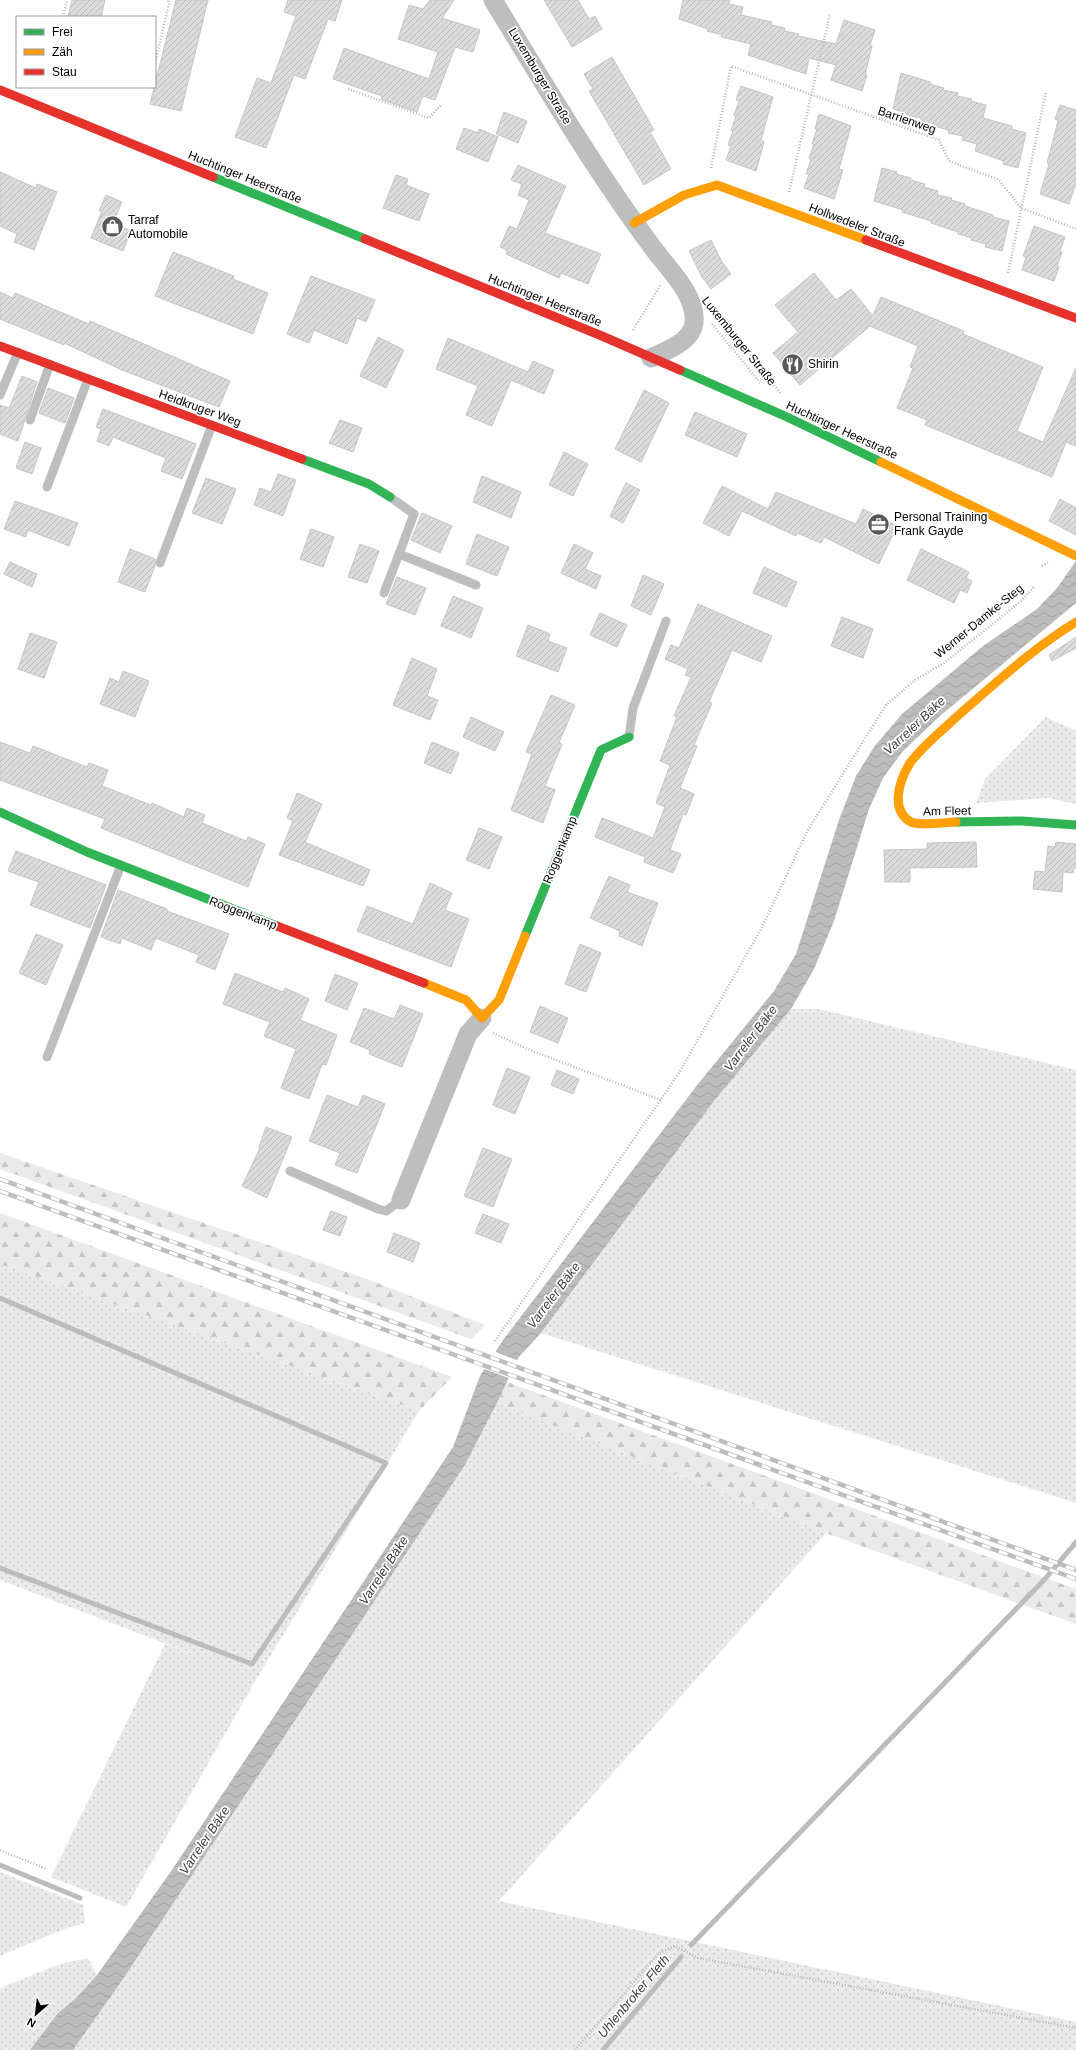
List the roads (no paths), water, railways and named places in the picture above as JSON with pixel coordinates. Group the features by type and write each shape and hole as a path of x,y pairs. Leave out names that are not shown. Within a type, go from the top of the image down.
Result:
{"street":[{"name":"Luxemburger Straße","path":"493,0 574,132 634,223 691,300 694,325 690,335 673,347 651,358"},
{"name":"Huchtinger Heerstraße","path":"0,90 651,358 787,417 1073,554"},
{"name":"Hollwedeler Straße","path":"634,223 678,197 703,187 717,185 1076,318"},
{"name":"Heidkruger Weg","path":"0,346 369,484 390,497"},
{"name":"Am Fleet","path":"1076,622 1050,638 941,731 911,762 901,780 898,798 902,815 912,823 1022,822 1076,825"},
{"name":"Roggenkamp","path":"401,1200 468,1034 499,1000 601,750 629,737"},
{"name":"Roggenkamp","path":"0,812 87,852 466,1000 482,1018"}],"lane":[{"path":"0,395 18,352"},
{"path":"30,420 50,364"},
{"path":"47,487 88,379"},
{"path":"160,563 212,425"},
{"path":"384,593 414,514 390,497"},
{"path":"399,554 476,585"},
{"path":"629,737 633,708 666,621"},
{"path":"47,1057 121,865"},
{"path":"290,1171 378,1210 386,1211 401,1200"}],"water":[{"name":"Varreler Bäke","path":"1076,561 1076,603 940,716 903,751 883,778 869,809 834,921 814,969 791,1009 714,1101 541,1333 518,1358 465,1465 119,1985 73,2050 30,2050 58,2013 76,1998 97,1975 172,1870 453,1447 480,1376 503,1340 698,1084 774,991 796,954 839,820 856,776 874,747 902,714 983,646 1037,609 1057,588"}],"waterway":[{"path":"0,1298 386,1463 252,1664 0,1568"},
{"path":"691,1945 1045,1579 1076,1542"},
{"path":"0,1865 80,1898"},
{"name":"Uhlenbroker Fleth","path":"603,2050 681,1957"}],"railway":[{"path":"0,1179 1076,1570"},
{"path":"0,1191 1076,1579"}],"place":[{"name":"Tarraf Automobile","path":"113,227"},
{"name":"Shirin","path":"793,364"},
{"name":"Personal Training Frank Gayde","path":"878,524"}]}
